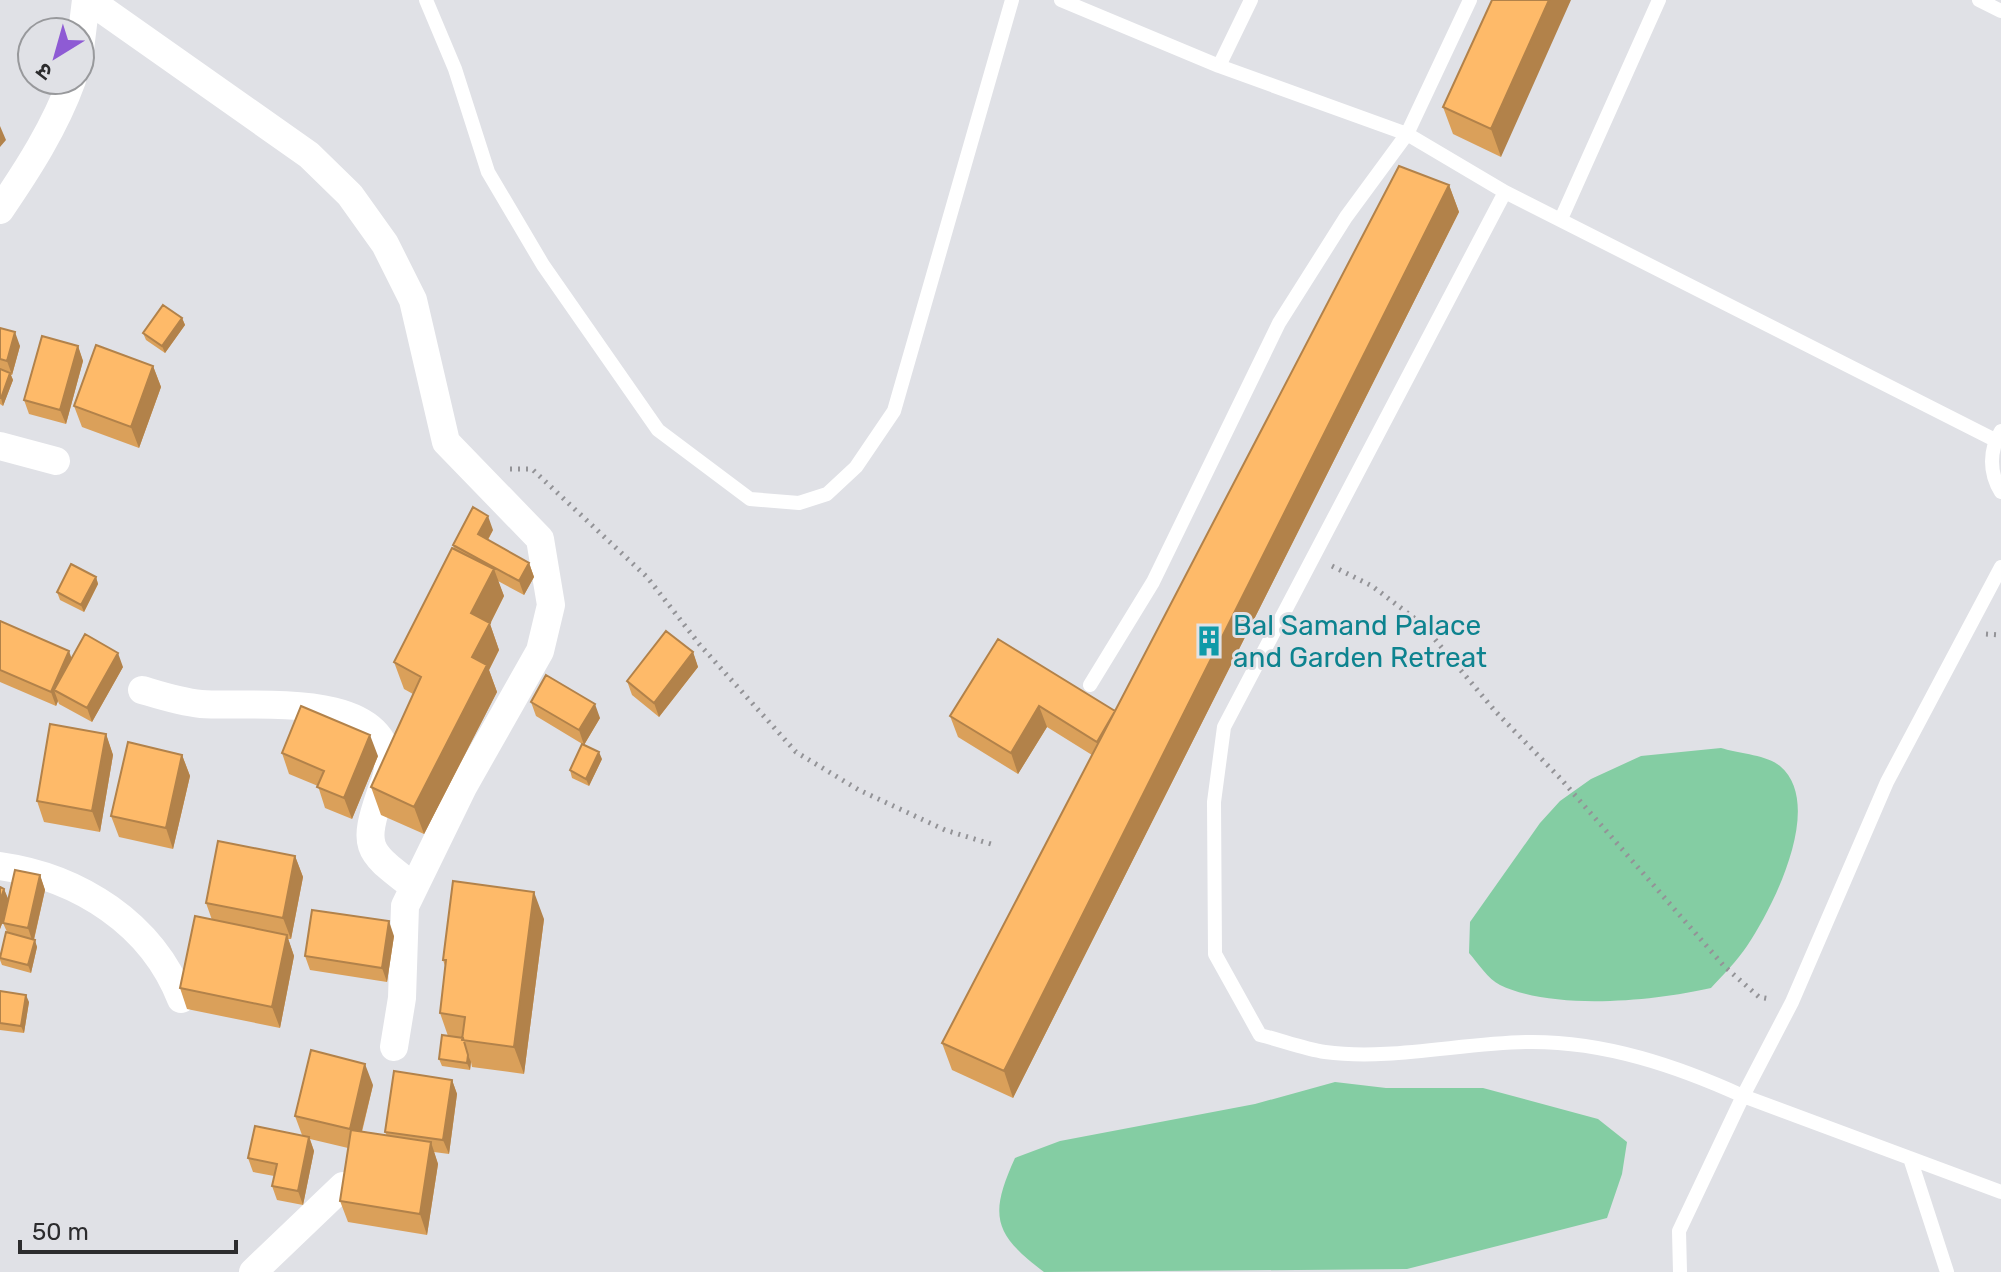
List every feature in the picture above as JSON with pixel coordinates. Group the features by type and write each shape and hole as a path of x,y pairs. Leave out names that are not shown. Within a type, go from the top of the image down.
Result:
{"street":[{"path":"87,0 309,155 350,195 392,258 413,300 427,352 436,412 446,442 540,539 551,605 540,651 470,774 405,906 401,954 402,998 394,1047"},
{"path":"0,210 32,164 66,96"},
{"path":"0,446 56,461"},
{"path":"142,690 174,701 201,704 298,704 350,716 376,734 387,750 389,772 369,827 371,848 382,862 414,887"},
{"path":"0,866 39,873 97,901 146,938 161,957 181,999"},
{"path":"253,1272 343,1186"}],"lane":[{"path":"426,0 455,69 488,172 543,265 658,430 750,499 799,503 827,494 856,467 894,411 1012,0"},
{"path":"1061,0 1219,66 1407,134 1505,192 1998,435 1991,466 2001,492"},
{"path":"1219,66 1251,0"},
{"path":"1090,685 1153,582 1279,323 1346,217 1407,134 1470,0"},
{"path":"1561,219 1659,0"},
{"path":"1979,0 2001,11"},
{"path":"1505,192 1224,727 1214,802 1212,847 1215,954 1260,1035 1326,1052 1452,1050 1532,1042 1601,1048 1686,1070 1743,1096 2001,1192"},
{"path":"1680,1272 1679,1231 1792,1002 1887,782 1943,671 2001,567"},
{"path":"1910,1158 1947,1272"}],"path":[{"path":"469,468 532,469 562,495 647,577 700,645 796,752 859,790 945,830 991,844"},
{"path":"1314,556 1372,586 1422,624 1495,711 1560,778 1724,966 1759,997 1792,1002"}],"green space":[{"path":"1721,748 1760,757 1780,766 1793,783 1798,805 1790,855 1770,906 1743,952 1711,988 1633,1000 1575,1001 1522,993 1500,985 1487,975 1469,953 1470,922 1540,823 1560,801 1591,779 1641,756"},
{"path":"1335,1082 1386,1088 1483,1088 1598,1119 1627,1142 1622,1174 1607,1218 1407,1269 1044,1272 1014,1246 1006,1234 999,1209 1015,1158 1060,1141 1255,1104"}],"building":[{"path":"1492,0 1549,0 1491,129 1443,107"},
{"name":"Bal Samand Palace and Garden Retreat","path":"1399,166 1449,185 1004,1071 942,1043"},
{"path":"163,305 182,318 162,346 143,333"},
{"path":"0,328 15,332 7,361 0,359"},
{"path":"42,336 78,346 60,410 24,400"},
{"path":"96,345 153,366 131,427 74,406"},
{"path":"0,369 10,373 1,398 0,398"},
{"path":"473,507 488,516 478,534 529,563 519,581 453,545"},
{"path":"452,548 494,569 471,613 490,623 472,657 487,665 414,807 371,787 421,677 394,662"},
{"path":"71,564 96,577 81,605 57,592"},
{"path":"0,621 69,651 51,692 0,670"},
{"path":"666,631 693,652 654,703 627,681"},
{"path":"85,634 118,653 87,708 54,690"},
{"path":"998,639 1115,711 1097,742 1039,706 1011,753 950,716"},
{"path":"546,675 595,704 579,730 531,702"},
{"path":"301,706 370,735 344,798 317,787 324,771 282,753"},
{"path":"50,724 106,734 92,811 37,801"},
{"path":"128,742 182,755 166,828 111,816"},
{"path":"582,744 599,752 586,779 570,770"},
{"path":"218,841 295,856 283,918 206,903"},
{"path":"15,870 40,875 28,928 3,923"},
{"path":"453,881 534,892 514,1047 462,1040 465,1017 440,1013"},
{"path":"312,910 389,921 382,968 305,956"},
{"path":"195,916 287,935 272,1007 180,988"},
{"path":"6,932 35,940 28,965 0,958"},
{"path":"0,991 26,995 21,1026 0,1023"},
{"path":"442,1035 463,1038 467,1063 439,1059"},
{"path":"311,1050 365,1064 350,1129 295,1116"},
{"path":"394,1071 452,1080 443,1140 385,1132"},
{"path":"255,1126 309,1137 298,1191 272,1186 277,1164 248,1158"},
{"path":"351,1130 431,1142 420,1214 340,1201"}],"place":[{"name":"Bal Samand Palace and Garden Retreat","path":"1209,641"}]}
